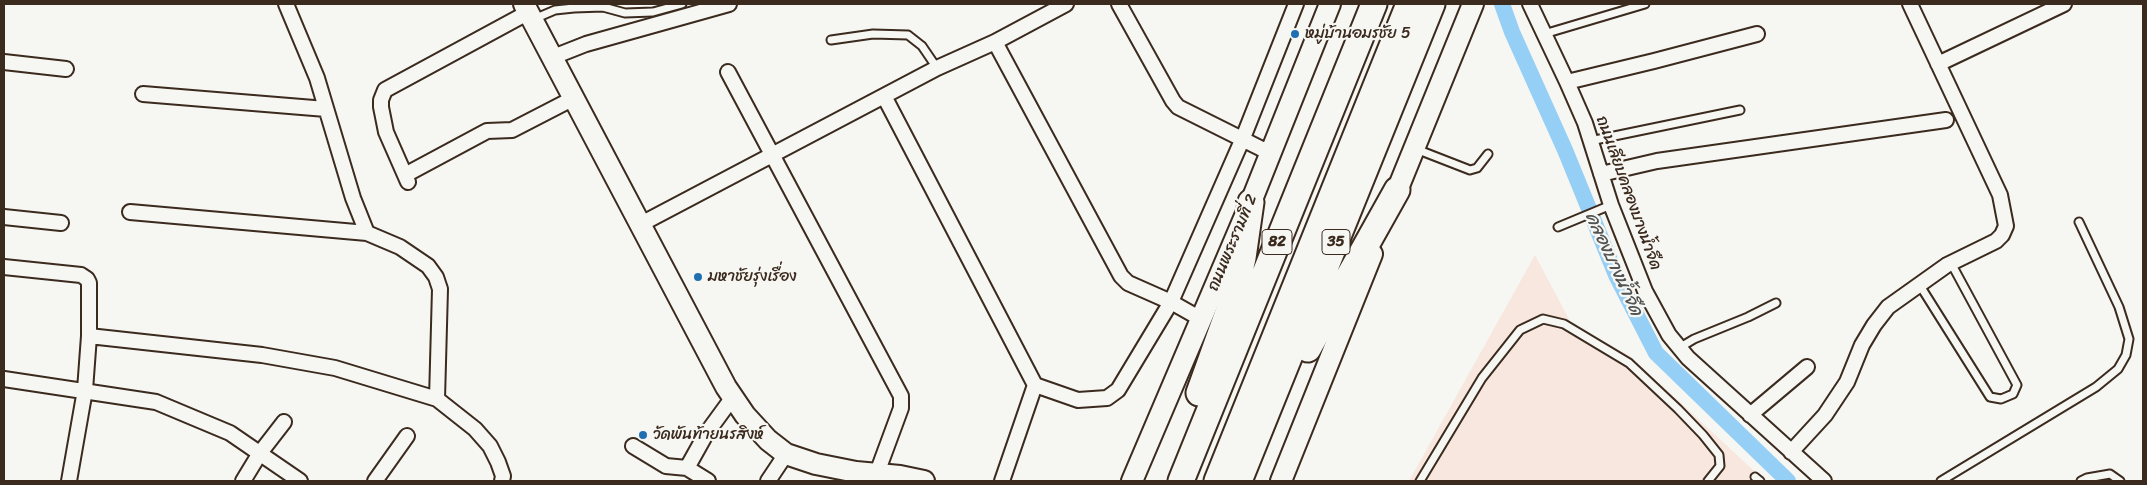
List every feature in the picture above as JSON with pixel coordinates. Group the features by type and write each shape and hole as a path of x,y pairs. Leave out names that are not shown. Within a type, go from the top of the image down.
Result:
{"highway":[{"name":"82","path":"1181,481 1374,4"},
{"path":"1188,481 1379,4"},
{"name":"82","path":"1217,481 1409,4"},
{"name":"35","path":"1240,481 1432,4"},
{"path":"1240,481 1321,323 1397,190"},
{"path":"1171,481 1176,454 1235,293 1243,258 1251,202"}],"main road":[{"name":"ถนนพระรามที่ 2","path":"1132,481 1251,202 1330,4"},
{"name":"35","path":"1281,481 1413,148 1473,4"},
{"path":"529,12 733,397 745,415 768,440 786,454 840,469 924,481"}],"street":[{"path":"286,4 317,78 353,198 367,232"},
{"path":"552,57 586,44 729,4"},
{"path":"641,224 937,68 995,42 1066,4"},
{"path":"1119,4 1173,101 1178,106 1244,138 1270,153"},
{"path":"884,96 1035,385 1078,400 1108,398 1118,390 1124,381 1171,302 1244,138 1296,4"},
{"name":"ถนนเลียบคลองบางน้ำจืด","path":"1530,4 1568,82 1590,141 1601,174 1605,208 1660,319 1679,348 1824,481"},
{"path":"1791,452 1831,407 1847,382 1862,346 1874,325 1888,308 1952,262 1996,242 2006,226 2000,195 1910,4"},
{"path":"1938,64 2064,4"},
{"path":"529,12 385,90 381,100 381,107 386,132 406,178 487,132 512,130 574,98"},
{"path":"1568,82 1654,62 1756,34"},
{"path":"995,42 1121,276 1128,283 1171,302 1201,319"},
{"path":"4,62 66,68"},
{"path":"728,72 901,396 901,408 877,473"},
{"path":"143,94 326,109"},
{"path":"1601,174 1658,161 1946,120"},
{"path":"130,212 367,232 400,247 428,266 436,277 440,289 437,399"},
{"path":"4,217 61,223"},
{"path":"4,267 81,275 89,283 89,336 85,390 69,481"},
{"path":"89,336 262,354 335,368 437,399 475,429 490,446 503,476 502,481"},
{"path":"1750,415 1807,367"},
{"path":"4,379 156,402 230,433 300,481"},
{"path":"1002,481 1035,385"},
{"path":"687,468 706,434 733,397"},
{"path":"243,481 260,453 284,422"},
{"path":"375,481 407,436"},
{"path":"633,446 666,466 687,468 708,481"},
{"path":"768,481 786,454"}],"lane":[{"path":"529,12 603,7 625,13 654,12 682,4"},
{"path":"1544,34 1645,4"},
{"path":"832,40 873,34 908,35 922,46 937,68"},
{"path":"1590,141 1740,110"},
{"path":"1413,148 1470,170 1477,168 1488,154"},
{"path":"1558,226 1605,208"},
{"path":"1941,481 2096,388 2118,369 2126,355 2129,339 2119,307 2080,222"},
{"path":"1919,284 1990,397 2001,399 2013,394 2017,386 1952,262"},
{"path":"1679,348 1694,339 1748,317 1776,303"},
{"path":"1420,481 1482,378 1520,330 1543,319 1564,324 1629,363 1678,409 1704,435 1718,455 1720,466 1708,481"},
{"path":"2081,481 2087,478 2110,474 2120,481"}],"shaded area":[{"path":"1535,255 1571,323 1630,356 1765,481 1409,481"}],"waterway":[{"name":"คลองบางน้ำจืด","path":"1502,4 1512,32 1565,150 1616,275 1656,353 1788,481"}],"place":[{"name":"หมู่บ้านอมรชัย 5","path":"1295,34"},
{"name":"มหาชัยรุ่งเรื่อง","path":"698,277"},
{"name":"วัดพันท้ายนรสิงห์","path":"643,435"}]}
